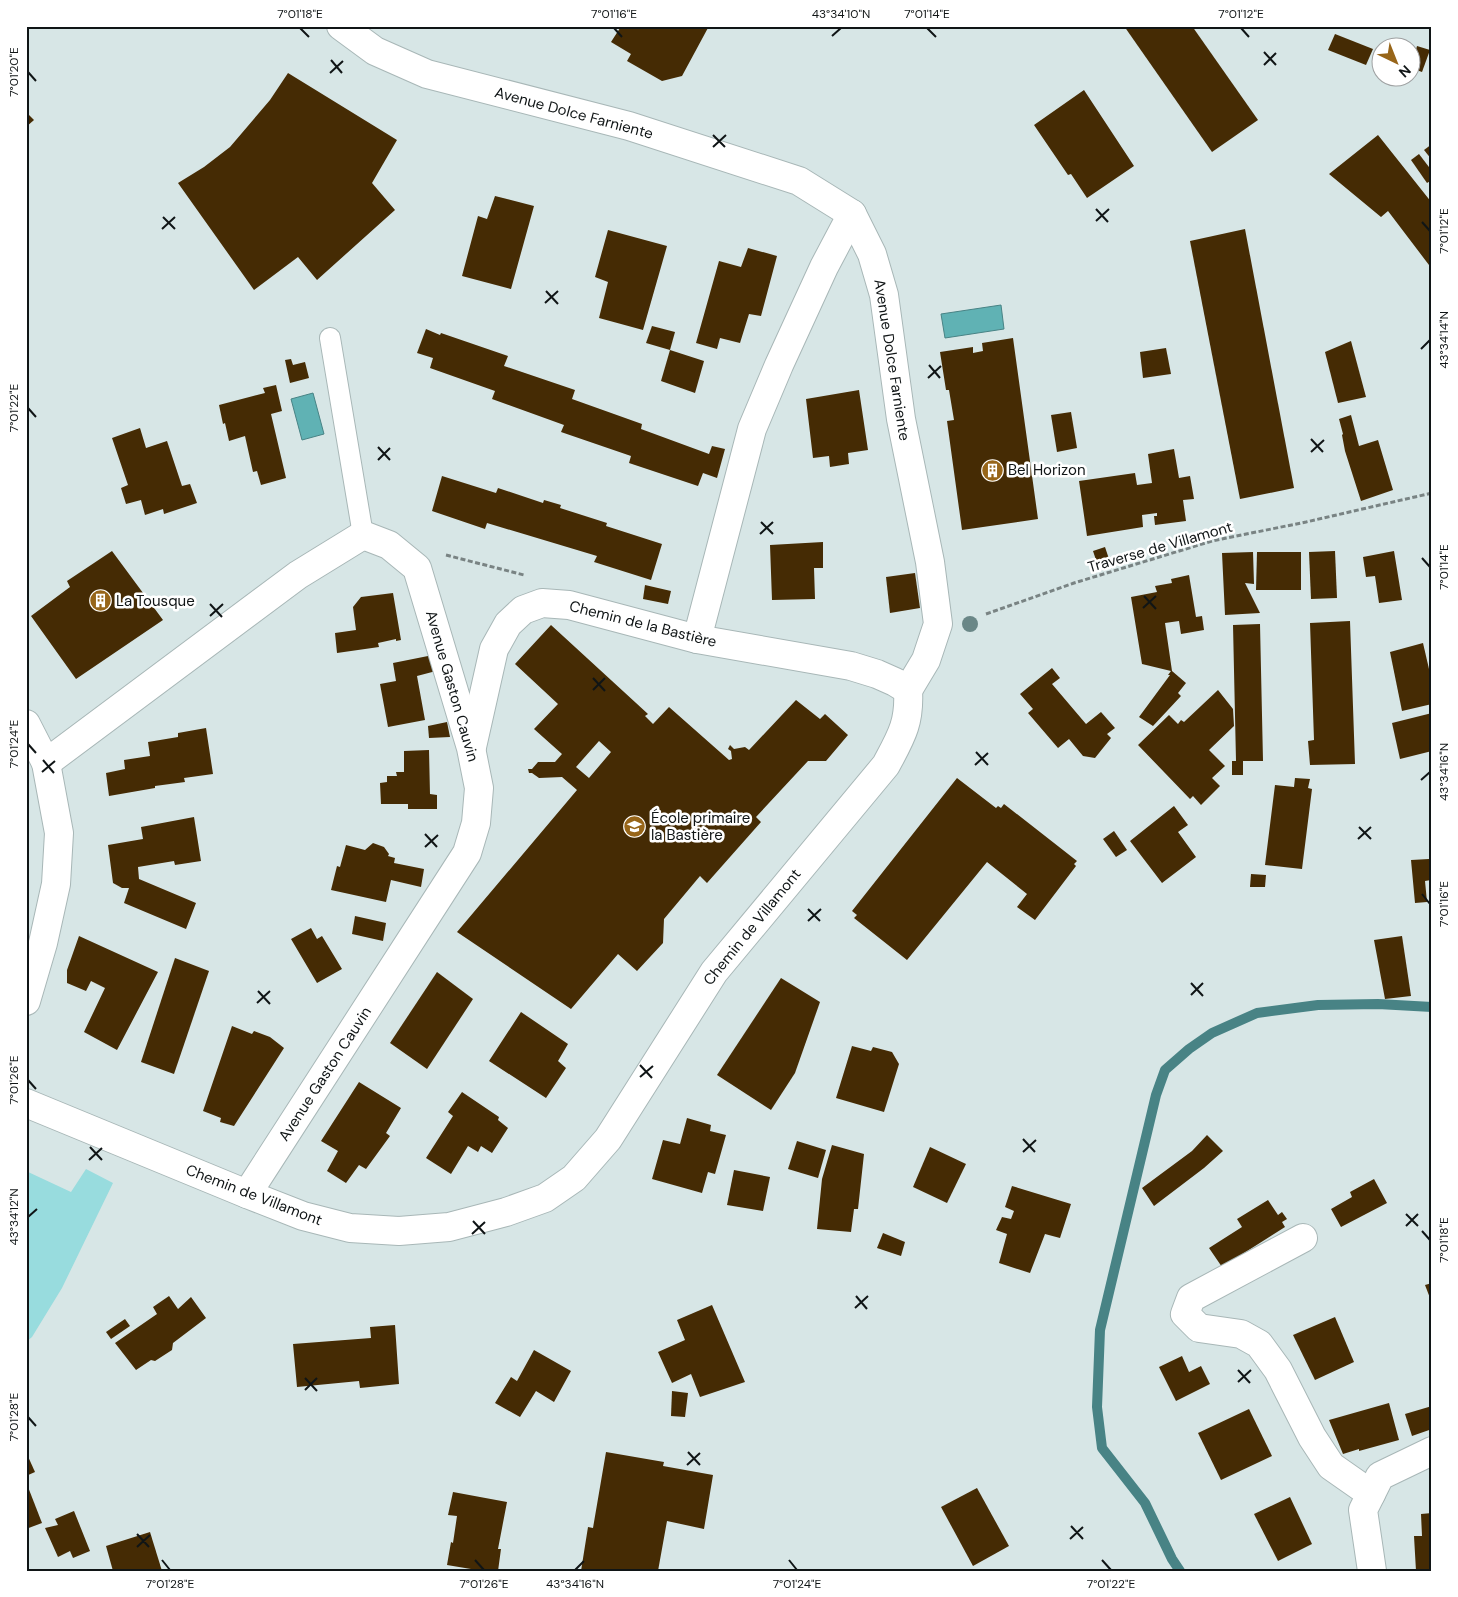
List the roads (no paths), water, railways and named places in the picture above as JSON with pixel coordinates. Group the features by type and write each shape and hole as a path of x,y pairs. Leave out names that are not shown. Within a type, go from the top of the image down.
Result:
{"street":[{"name":"Avenue Dolce Farniente","path":"340,26 375,51 427,74 629,126 799,181 852,214 872,254 884,295 901,419 930,562 938,624 926,660 908,690"},
{"path":"696,639 752,429 824,267 852,214"},
{"path":"46,763 298,575 364,534"},
{"name":"Avenue Gaston Cauvin","path":"247,1194 467,853 476,823 479,788 471,748 417,568 389,545 364,534"},
{"name":"Chemin de la Bastière","path":"471,748 494,649 508,624 523,610 542,603 569,605 696,639 851,666 877,674 908,690"},
{"name":"Chemin de Villamont","path":"26,1103 303,1216 350,1228 399,1231 449,1227 506,1212 545,1198 574,1178 608,1139 714,972 886,766 902,737 909,709 908,690"},
{"path":"26,724 46,763 59,833 56,884 44,943 26,1001"},
{"path":"1303,1238 1190,1298 1185,1314 1199,1328 1241,1334 1259,1344 1278,1370 1312,1437 1331,1466 1371,1494"},
{"path":"1372,1571 1363,1510 1380,1476 1432,1451"}],"lane":[{"path":"330,338 364,534"}],"waterway":[{"path":"1180,1571 1172,1559 1145,1503 1102,1448 1097,1407 1100,1330 1156,1095 1165,1070 1189,1049 1212,1033 1257,1013 1318,1005 1378,1004 1432,1007"}],"place":[{"name":"Bel Horizon","path":"992,470"},
{"name":"La Tousque","path":"100,601"},
{"name":"École primaire la Bastière","path":"635,827"}]}
